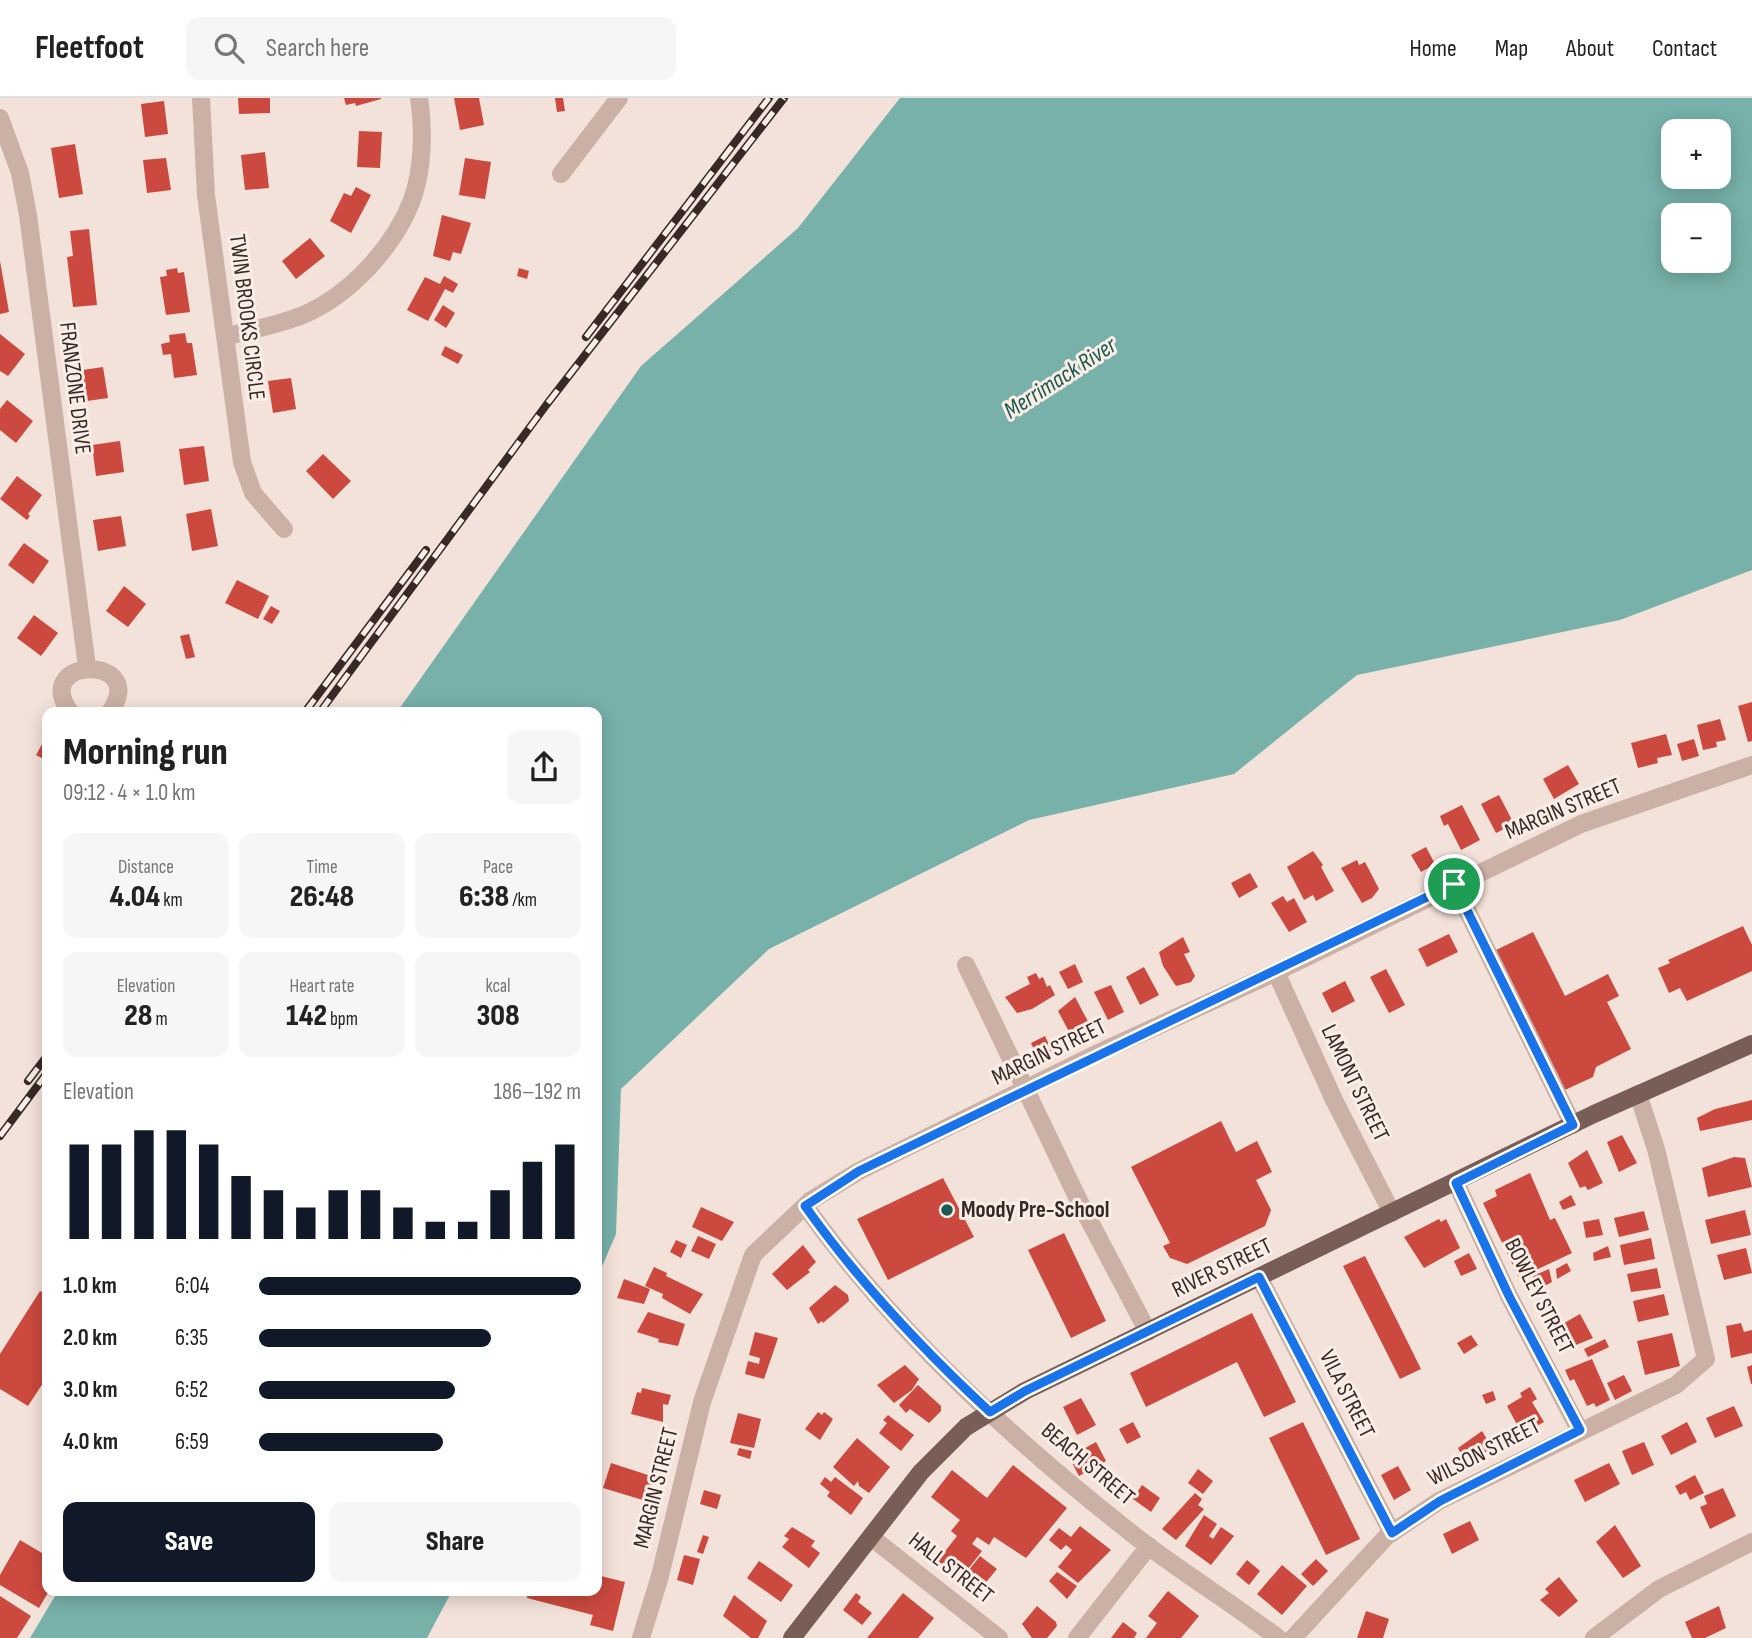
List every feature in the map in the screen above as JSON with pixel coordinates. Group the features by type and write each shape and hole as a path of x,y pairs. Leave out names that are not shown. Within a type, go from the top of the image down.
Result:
{"main road":[{"name":"RIVER STREET","path":"792,1638 921,1472 966,1427 990,1412 1025,1391 1573,1125 1752,1044"}],"street":[{"name":"TWIN BROOKS CIRCLE","path":"201,98 206,195 245,478 253,493 284,529"},
{"path":"225,337 302,315 337,296 368,267 398,229 413,198 422,120 419,98"},
{"path":"561,174 619,98"},
{"name":"FRANZONE DRIVE","path":"0,118 20,173 28,215 87,667"},
{"path":"67,707 64,688 72,674 87,667 102,670 114,681 117,697 112,707"},
{"name":"MARGIN STREET","path":"641,1638 660,1576 702,1402 748,1266 753,1255 805,1206 859,1171 1581,824 1752,765"},
{"path":"1454,884 1573,1125"},
{"path":"966,965 1079,1201 1147,1332"},
{"name":"LAMONT STREET","path":"1276,972 1334,1100 1392,1213"},
{"name":"WILSON STREET","path":"1293,1638 1392,1533 1440,1501 1676,1385 1706,1359 1656,1149 1638,1094"},
{"name":"BOWLEY STREET","path":"1456,1183 1509,1296 1580,1430"},
{"name":"BEACH STREET","path":"805,1206 841,1256 938,1364 990,1412 1084,1495 1149,1546 1279,1638"},
{"name":"VILA STREET","path":"1259,1277 1392,1533"},
{"name":"HALL STREET","path":"872,1537 999,1638"},
{"path":"1594,1638 1659,1589 1752,1542"},
{"path":"1077,1638 1149,1546"}],"water":[{"name":"Merrimack River","path":"900,98 1752,98 1752,570 1620,620 1357,675 1234,774 1029,820 769,949 621,1089 616,1234 602,1266 602,707 401,707 641,366 798,228"},
{"path":"55,1596 449,1596 427,1638 30,1638"}],"building":[{"path":"238,98 270,98 270,113 239,114"},
{"path":"344,98 381,99 356,106 355,103 346,105"},
{"path":"454,98 479,98 484,125 460,130"},
{"path":"555,98 563,98 565,111 557,112"},
{"path":"164,101 168,134 145,137 141,104"},
{"path":"359,131 382,132 380,168 357,167"},
{"path":"75,144 83,194 59,198 51,148"},
{"path":"265,152 269,188 245,190 241,155"},
{"path":"166,158 171,190 147,193 143,160"},
{"path":"465,158 491,162 485,199 459,195"},
{"path":"356,187 371,195 351,233 330,221 344,193 351,196"},
{"path":"442,215 471,223 461,254 453,252 450,261 433,256"},
{"path":"89,229 97,305 73,307 67,257 73,256 70,231"},
{"path":"310,238 325,256 296,279 282,261"},
{"path":"0,261 9,312 0,314"},
{"path":"177,268 178,273 184,272 190,312 166,315 160,277 167,276 166,270"},
{"path":"519,268 529,271 527,279 517,276"},
{"path":"444,276 458,284 453,293 445,289 428,321 407,310 425,277 440,284"},
{"path":"443,305 455,313 446,328 434,320"},
{"path":"185,333 187,343 192,343 197,375 174,378 171,354 163,355 161,344 170,342 169,335"},
{"path":"0,334 25,354 8,376 0,371"},
{"path":"445,346 463,355 458,364 441,355"},
{"path":"103,367 108,398 80,402 76,371"},
{"path":"291,378 296,409 273,413 268,381"},
{"path":"7,400 33,421 16,443 0,430 0,409"},
{"path":"120,441 124,472 96,476 92,445"},
{"path":"204,446 209,481 184,485 179,449"},
{"path":"323,454 351,481 333,499 306,471"},
{"path":"17,476 42,495 28,514 30,516 27,520 0,499"},
{"path":"211,509 218,546 192,551 186,514"},
{"path":"121,516 126,546 98,551 93,520"},
{"path":"24,543 49,561 33,584 8,565"},
{"path":"237,580 269,596 258,619 225,603"},
{"path":"124,586 146,604 128,627 106,611"},
{"path":"271,606 280,611 272,624 263,619"},
{"path":"34,615 58,633 41,656 17,638"},
{"path":"189,634 195,657 186,659 180,636"},
{"path":"1752,702 1752,741 1748,742 1738,706"},
{"path":"1720,719 1726,740 1716,742 1717,747 1703,750 1697,725"},
{"path":"1666,734 1672,755 1657,758 1658,763 1638,768 1631,743"},
{"path":"1694,739 1699,756 1682,761 1677,744"},
{"path":"42,744 42,758 36,755"},
{"path":"1568,765 1579,784 1554,799 1543,779"},
{"path":"1499,795 1514,824 1496,833 1481,804"},
{"path":"1462,805 1480,840 1461,850 1448,824 1444,826 1440,816"},
{"path":"1426,847 1435,864 1421,872 1411,855"},
{"path":"1313,851 1323,865 1321,867 1334,891 1316,901 1313,895 1304,900 1287,867"},
{"path":"1357,860 1359,865 1365,862 1379,889 1372,898 1362,903 1341,868"},
{"path":"1250,873 1258,887 1239,898 1231,883"},
{"path":"1283,896 1287,902 1294,898 1307,922 1289,932 1271,903"},
{"path":"1743,926 1752,945 1752,971 1687,1001 1680,988 1669,993 1658,968 1670,963 1668,960"},
{"path":"1533,932 1565,996 1608,974 1619,996 1607,1002 1631,1049 1596,1067 1593,1077 1565,1090 1492,952"},
{"path":"1449,934 1458,952 1427,967 1418,949"},
{"path":"1183,937 1190,952 1184,954 1195,976 1191,982 1176,986 1163,966 1159,952"},
{"path":"1075,964 1083,982 1068,989 1059,972"},
{"path":"1144,967 1159,995 1140,1005 1126,977"},
{"path":"1386,969 1405,1005 1389,1013 1370,977"},
{"path":"1036,973 1039,979 1043,977 1047,987 1050,985 1055,995 1032,1009 1017,1013 1005,997 1030,984 1027,977"},
{"path":"1345,981 1355,1001 1332,1013 1322,993"},
{"path":"1111,985 1124,1012 1108,1020 1094,992"},
{"path":"1075,997 1092,1029 1073,1039 1058,1011"},
{"path":"1045,1036 1052,1051 1038,1058 1031,1043"},
{"path":"1752,1100 1752,1120 1700,1131 1697,1118 1715,1109"},
{"path":"1221,1121 1236,1152 1257,1141 1272,1172 1256,1180 1271,1210 1265,1226 1187,1264 1170,1258 1163,1246 1170,1243 1131,1167"},
{"path":"1622,1135 1637,1163 1619,1172 1607,1142"},
{"path":"1587,1150 1603,1183 1588,1190 1585,1186 1580,1188 1568,1163"},
{"path":"1734,1157 1745,1158 1752,1187 1708,1197 1702,1168"},
{"path":"1530,1173 1550,1220 1555,1218 1572,1253 1519,1278 1483,1203 1497,1196 1495,1190"},
{"path":"943,1178 974,1237 888,1280 857,1219"},
{"path":"1571,1195 1576,1205 1563,1210 1559,1202"},
{"path":"701,1207 734,1222 722,1241 692,1227"},
{"path":"1745,1210 1751,1235 1711,1244 1705,1220"},
{"path":"1644,1211 1649,1230 1619,1237 1614,1218"},
{"path":"1439,1219 1441,1222 1446,1219 1460,1248 1424,1268 1404,1237"},
{"path":"1599,1219 1603,1235 1586,1238 1583,1222"},
{"path":"1064,1233 1106,1321 1071,1338 1028,1250"},
{"path":"698,1236 716,1244 709,1259 691,1251"},
{"path":"1651,1238 1655,1259 1624,1265 1620,1245"},
{"path":"676,1240 687,1245 681,1258 670,1252"},
{"path":"803,1245 816,1262 808,1270 810,1272 787,1290 772,1274"},
{"path":"1608,1246 1611,1257 1594,1261 1593,1253"},
{"path":"1746,1248 1752,1273 1724,1280 1717,1255"},
{"path":"1469,1253 1477,1269 1461,1276 1454,1261"},
{"path":"1365,1256 1421,1369 1400,1379 1343,1266"},
{"path":"1567,1263 1571,1271 1557,1279 1556,1269"},
{"path":"654,1267 703,1294 690,1314 662,1298 663,1294 645,1286"},
{"path":"1657,1268 1661,1288 1631,1292 1627,1274"},
{"path":"1549,1269 1552,1282 1539,1289 1533,1276"},
{"path":"624,1279 650,1289 644,1304 617,1298"},
{"path":"835,1285 848,1295 849,1301 823,1323 822,1321 818,1324 809,1308"},
{"path":"40,1291 42,1292 42,1385 28,1406 0,1389 0,1354"},
{"path":"1664,1294 1669,1315 1638,1322 1633,1301"},
{"path":"648,1312 685,1324 678,1346 658,1342 659,1339 637,1332"},
{"path":"1252,1313 1296,1402 1264,1417 1237,1362 1146,1407 1130,1373"},
{"path":"1580,1314 1593,1338 1559,1352 1553,1340 1559,1337 1554,1329"},
{"path":"1741,1323 1744,1332 1752,1330 1752,1353 1731,1358 1726,1326"},
{"path":"755,1332 778,1338 764,1379 745,1374 748,1361 759,1364 760,1358 749,1355"},
{"path":"1672,1333 1680,1366 1645,1375 1637,1341"},
{"path":"1471,1335 1478,1345 1464,1354 1457,1343"},
{"path":"1605,1339 1609,1347 1588,1357 1584,1349"},
{"path":"1592,1359 1610,1400 1596,1407 1594,1403 1587,1406 1574,1379 1570,1381 1565,1370"},
{"path":"905,1365 919,1379 912,1390 894,1403 877,1385"},
{"path":"1752,1365 1752,1384 1751,1384 1747,1367"},
{"path":"1624,1375 1632,1391 1615,1400 1607,1383"},
{"path":"918,1385 941,1406 941,1411 929,1423 910,1409 906,1413 899,1405"},
{"path":"1530,1387 1537,1399 1532,1402 1544,1422 1522,1434 1507,1406 1522,1397 1520,1393"},
{"path":"642,1388 671,1395 668,1405 663,1404 663,1422 631,1414 637,1392 641,1393"},
{"path":"1493,1391 1496,1400 1486,1404 1482,1395"},
{"path":"1081,1398 1096,1425 1077,1435 1063,1407"},
{"path":"1734,1406 1743,1426 1715,1438 1706,1418"},
{"path":"818,1412 822,1415 824,1412 833,1419 820,1440 805,1429"},
{"path":"738,1413 761,1419 754,1448 730,1443"},
{"path":"888,1415 914,1435 901,1451 879,1433 887,1423 883,1420"},
{"path":"1133,1422 1141,1437 1127,1444 1119,1429"},
{"path":"1303,1422 1360,1539 1326,1555 1269,1438"},
{"path":"1687,1422 1697,1442 1671,1455 1661,1436"},
{"path":"1482,1431 1493,1449 1473,1460 1471,1456 1464,1460 1458,1448"},
{"path":"857,1438 890,1467 869,1493 859,1486 858,1481 854,1486 833,1467"},
{"path":"1096,1442 1106,1461 1079,1476 1069,1457"},
{"path":"1644,1442 1654,1465 1632,1475 1622,1451"},
{"path":"739,1448 752,1451 750,1459 737,1455"},
{"path":"611,1463 654,1477 646,1501 603,1488"},
{"path":"1609,1463 1620,1484 1585,1502 1574,1480"},
{"path":"1013,1465 1067,1508 1026,1558 994,1537 989,1545 977,1537 972,1544 982,1551 961,1578 950,1569 948,1572 936,1563 957,1536 951,1531 960,1520 931,1497 952,1470 987,1498"},
{"path":"1398,1466 1411,1490 1394,1500 1381,1475"},
{"path":"1198,1469 1213,1481 1203,1494 1188,1483"},
{"path":"1695,1475 1704,1493 1690,1500 1686,1492 1680,1495 1675,1486"},
{"path":"825,1477 831,1482 835,1477 863,1498 851,1515 827,1496 830,1492 820,1484"},
{"path":"1142,1485 1160,1498 1151,1512 1133,1499"},
{"path":"1723,1488 1736,1516 1710,1529 1700,1507 1707,1504 1704,1496"},
{"path":"704,1490 721,1495 717,1509 700,1504"},
{"path":"1195,1493 1202,1499 1198,1505 1204,1509 1176,1540 1162,1529"},
{"path":"1204,1515 1217,1524 1209,1536 1213,1539 1221,1527 1234,1536 1211,1565 1185,1546"},
{"path":"1470,1521 1479,1540 1452,1554 1443,1534"},
{"path":"1615,1525 1641,1566 1623,1578 1596,1542"},
{"path":"1080,1526 1111,1550 1078,1583 1058,1567 1072,1550 1066,1545 1061,1550 1049,1540 1059,1528 1071,1537"},
{"path":"792,1527 815,1541 811,1546 820,1553 809,1568 782,1547 789,1539 784,1536"},
{"path":"703,1535 709,1537 703,1554 697,1552"},
{"path":"20,1540 42,1553 42,1596 46,1596 39,1608 0,1585 0,1575"},
{"path":"684,1555 700,1559 693,1585 677,1580"},
{"path":"980,1556 997,1569 978,1592 962,1579"},
{"path":"1316,1559 1328,1571 1313,1586 1301,1574"},
{"path":"1247,1560 1260,1571 1249,1585 1236,1574"},
{"path":"759,1561 793,1585 781,1602 747,1578"},
{"path":"1282,1565 1307,1586 1282,1615 1257,1594"},
{"path":"1057,1572 1077,1586 1067,1599 1049,1581"},
{"path":"602,1576 625,1582 613,1631 590,1625 593,1615 527,1598 602,1596"},
{"path":"1559,1577 1578,1601 1559,1617 1540,1600 1549,1593 1545,1589"},
{"path":"1168,1591 1199,1616 1181,1638 1146,1638 1157,1623 1148,1616"},
{"path":"856,1593 861,1597 858,1602 872,1613 862,1625 843,1610"},
{"path":"903,1593 934,1618 918,1638 867,1638"},
{"path":"734,1595 767,1621 758,1638 751,1638 723,1616"},
{"path":"0,1596 31,1616 17,1638 0,1638"},
{"path":"1037,1606 1056,1622 1057,1626 1047,1638 1032,1638 1022,1624"},
{"path":"1719,1606 1726,1628 1705,1638 1692,1638 1685,1622"},
{"path":"1366,1611 1389,1619 1383,1638 1357,1638"},
{"path":"1123,1622 1137,1633 1134,1638 1111,1638"}],"railway":[{"path":"586,337 769,98"},
{"path":"324,707 547,404 784,98"},
{"path":"309,707 426,550"},
{"path":"28,1081 42,1063"},
{"path":"0,1136 42,1080"}],"place":[{"name":"Moody Pre-School","path":"947,1210"}],"route":[{"path":"1454,884 1573,1125 1456,1183 1509,1296 1580,1430 1512,1467 1440,1501 1392,1533 1259,1277 1025,1391 990,1412 938,1364 841,1256 805,1206 859,1171 942,1133 1096,1054 1276,972 1454,884"}]}
